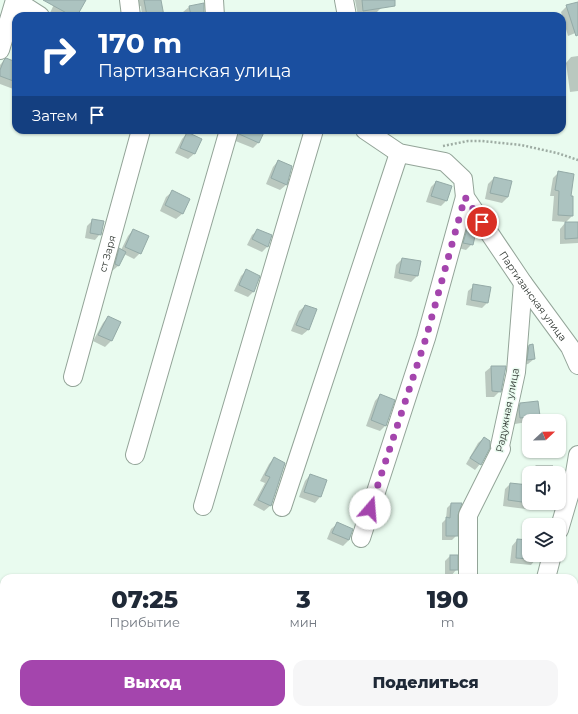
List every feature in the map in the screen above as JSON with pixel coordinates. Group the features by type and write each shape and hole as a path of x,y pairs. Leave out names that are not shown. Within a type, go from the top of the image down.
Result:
{"street":[{"path":"0,50 15,0 34,12"},
{"path":"129,0 130,12"},
{"path":"214,0 215,12"},
{"path":"344,0 346,12"},
{"name":"ст Заря","path":"73,377 140,134"},
{"path":"135,456 228,134"},
{"path":"203,506 313,134"},
{"name":"Партизанская улица","path":"371,134 399,153 445,162 463,179 465,197 570,347 578,365"},
{"path":"282,507 399,153"},
{"path":"361,538 426,338 465,197"},
{"name":"Радужная улица","path":"468,574 468,515 502,449 500,446 516,372 517,347 524,283"},
{"path":"563,518 574,479 578,455"},
{"path":"547,574 550,562"}],"path":[{"path":"440,146 468,141 521,145 558,153 578,160"}],"building":[{"path":"43,0 86,0 79,12 65,12"},
{"path":"144,0 161,0 163,12 146,12"},
{"path":"362,0 395,0 395,6 363,11"},
{"path":"578,2 578,35 576,36 566,5"},
{"path":"204,3 204,12 190,12 189,6"},
{"path":"6,58 12,60 12,80 0,76 0,70"},
{"path":"186,134 191,134 202,139 195,154 180,148"},
{"path":"239,134 263,134 259,143"},
{"path":"278,160 292,166 287,185 271,178"},
{"path":"558,171 574,174 571,196 573,196 573,216 558,215 559,191 555,190"},
{"path":"494,177 512,181 508,197 490,193"},
{"path":"436,181 452,186 447,201 431,196"},
{"path":"172,190 190,199 183,214 165,205"},
{"path":"92,219 104,221 101,235 90,233"},
{"path":"565,222 578,222 578,238 565,239"},
{"path":"468,226 473,227 476,232 473,245 463,243"},
{"path":"133,229 149,236 141,254 125,247"},
{"path":"257,229 272,235 268,247 252,239"},
{"path":"119,248 126,252 119,266 115,264"},
{"path":"402,258 421,261 418,276 399,273"},
{"path":"246,269 260,276 254,292 239,285"},
{"path":"473,284 491,287 488,303 471,300"},
{"path":"305,305 317,309 309,330 296,325"},
{"path":"108,316 121,322 112,341 98,335"},
{"path":"533,344 535,359 527,360 529,345"},
{"path":"491,366 506,366 501,392 492,391"},
{"path":"380,394 395,400 386,426 371,420"},
{"path":"538,401 540,414 522,414 522,418 520,418 520,403"},
{"path":"484,437 490,441 490,448 481,465 470,458"},
{"path":"274,457 285,463 271,506 258,500 270,477 265,475"},
{"path":"310,474 327,480 321,497 304,492"},
{"path":"510,483 522,484 522,502 508,500"},
{"path":"451,503 462,503 458,515 458,536 446,536 446,517 450,518"},
{"path":"337,522 353,529 349,540 332,533"},
{"path":"517,539 522,539 522,558 516,558"},
{"path":"450,555 458,555 458,570 450,570"}],"route":[{"path":"370,509 426,338 465,197 482,222"}]}
